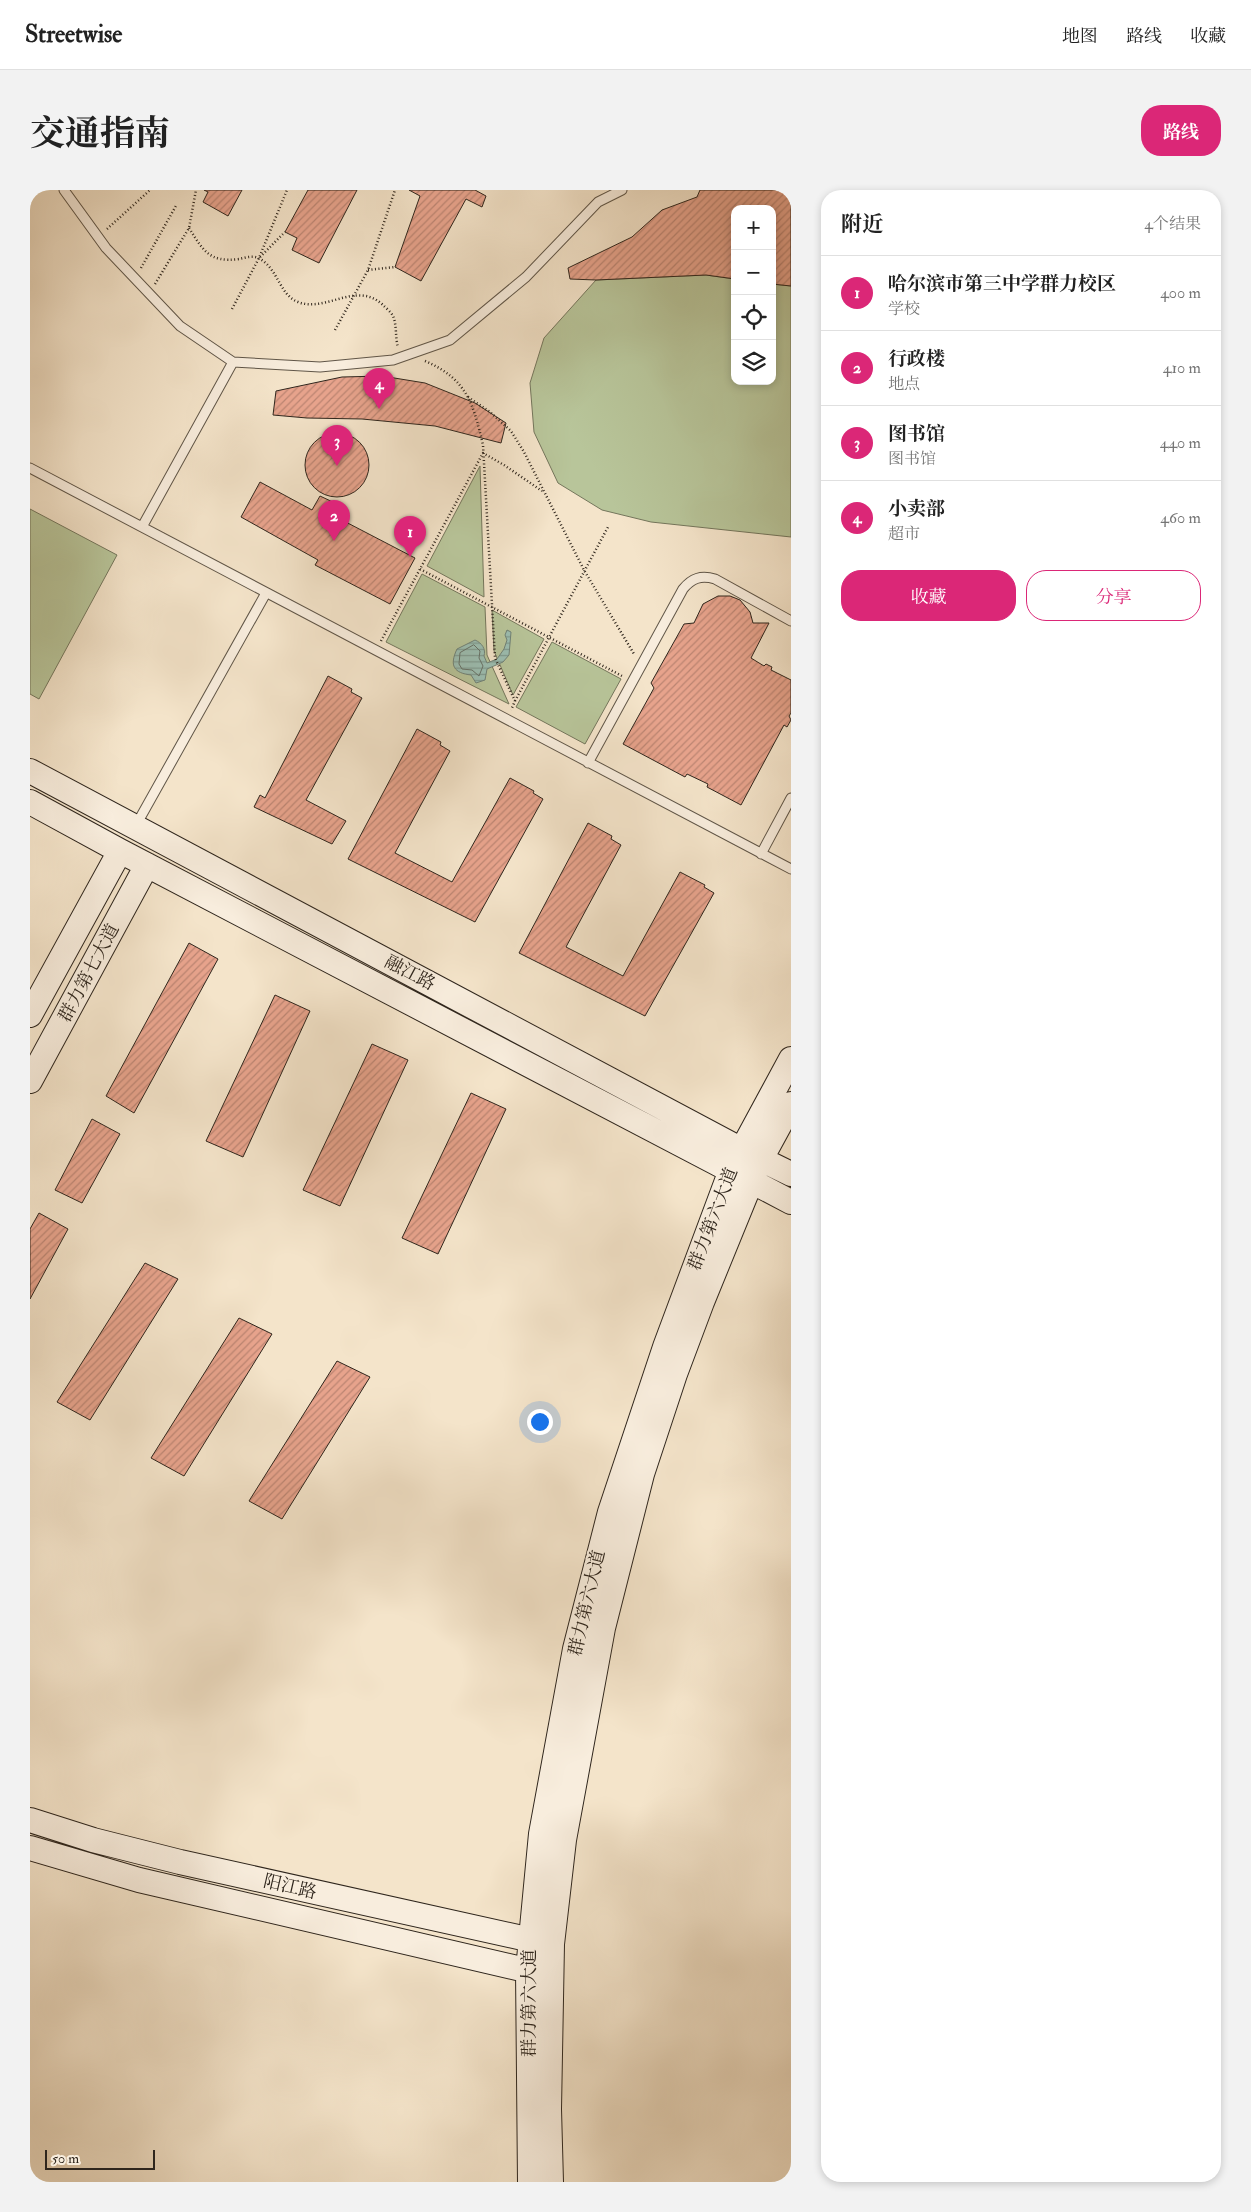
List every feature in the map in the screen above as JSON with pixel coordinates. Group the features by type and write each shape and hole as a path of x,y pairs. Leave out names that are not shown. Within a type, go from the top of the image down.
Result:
{"main road":[{"name":"融江路","path":"30,771 791,1174"},
{"name":"融江路","path":"30,802 791,1202"},
{"name":"群力第七大道","path":"30,1015 120,851"},
{"name":"群力第七大道","path":"30,1081 147,865"},
{"name":"群力第六大道","path":"530,2182 528,1970 541,1942 564,1840 575,1772 615,1574 642,1474 675,1374 751,1182 751,1154 791,1058"},
{"name":"群力第六大道","path":"551,2182 549,2109 551,1975 541,1942 543,1824 576,1649 594,1571 630,1445 664,1347 731,1170 751,1154 791,1104"},
{"name":"阳江路","path":"30,1820 93,1840 180,1862 541,1942"},
{"name":"阳江路","path":"30,1848 148,1882 551,1975"}],"lane":[{"path":"66,191 106,248 180,326 233,362 320,367 393,360 450,340 526,277 598,202 622,190"},
{"path":"142,527 233,362"},
{"path":"30,468 791,870"},
{"path":"588,764 682,589 696,578 706,577 715,579 791,621"},
{"path":"135,827 266,593"},
{"path":"761,854 791,798"}],"path":[{"path":"99,237 150,190"},
{"path":"149,294 188,228 196,190"},
{"path":"232,309 259,258 287,190"},
{"path":"335,330 368,270 395,190"},
{"path":"135,278 177,204"},
{"path":"188,228 208,255 229,260 250,256 259,258 274,271 289,297 297,302 307,304 318,303 355,294 379,302 393,316 398,348 438,366 460,383 475,411 483,453 495,658 515,701"},
{"path":"259,258 286,232"},
{"path":"368,270 395,267"},
{"path":"467,396 490,412 511,431 524,452 584,570 641,666"},
{"path":"483,453 504,464 544,492"},
{"path":"375,651 483,453"},
{"path":"505,720 608,526"},
{"path":"420,570 492,606 632,682"}],"green space":[{"path":"706,275 731,278 731,385 776,385 776,284 791,286 791,537 651,522 602,510 558,483 534,432 530,383 544,338 596,280"},
{"path":"480,466 484,597 427,566"},
{"path":"30,509 117,555 39,699 30,694"},
{"path":"422,574 485,607 487,655 509,704 386,642"},
{"path":"492,610 544,639 513,695 494,651"},
{"path":"552,642 621,679 585,744 516,707"}],"water":[{"path":"507,630 511,632 509,655 503,662 487,669 485,680 476,683 471,675 455,668 453,660 457,649 475,640 483,646 487,663 497,659 504,649 507,640 505,635"}],"building":[{"path":"204,190 242,190 228,216 203,202 208,192"},
{"path":"308,190 357,190 319,263 292,250 297,238 285,232"},
{"path":"409,190 475,190 486,196 482,207 466,199 421,281 395,267 420,196"},
{"path":"700,190 791,190 791,286 776,284 776,205 731,205 731,278 706,275 596,280 570,279 568,268 632,237 662,210 697,197"},
{"path":"382,376 425,383 475,403 506,423 501,443 435,426 362,419 273,415 276,391 342,377"},
{"path":"331,433 343,433 360,442 367,453 369,465 367,477 360,488 343,497 331,497 319,492 310,483 305,471 305,459 310,447 319,438"},
{"path":"260,482 312,510 320,496 337,504 330,519 338,524 340,519 415,558 390,604 315,565 318,560 241,517"},
{"path":"718,596 730,596 740,600 750,612 753,623 769,623 751,658 764,666 766,664 772,667 771,670 791,680 791,713 789,716 791,720 787,727 784,725 741,805 707,787 708,784 687,774 685,777 623,744 654,688 651,683 684,624 694,623 703,604"},
{"path":"328,676 352,689 351,692 362,698 306,800 346,821 332,844 254,807 260,795 265,798"},
{"path":"417,729 441,742 440,745 450,751 395,853 452,882 510,778 534,791 533,793 543,799 475,922 348,859"},
{"path":"588,823 612,836 611,839 621,845 566,947 623,976 680,872 705,885 704,887 714,893 645,1016 519,953"},
{"path":"189,943 218,959 134,1113 106,1096"},
{"path":"275,995 310,1011 243,1157 206,1141"},
{"path":"372,1044 408,1060 340,1206 303,1190"},
{"path":"471,1093 506,1109 438,1254 402,1238"},
{"path":"92,1119 120,1134 82,1203 55,1190"},
{"path":"39,1213 68,1229 30,1299 30,1229"},
{"path":"145,1263 178,1279 90,1420 57,1402"},
{"path":"239,1318 272,1334 184,1476 151,1458"},
{"path":"337,1361 370,1377 282,1519 249,1501"}],"place":[{"name":"小卖部","path":"379,409"},
{"name":"图书馆","path":"337,466"},
{"name":"行政楼","path":"334,541"},
{"name":"哈尔滨市第三中学群力校区","path":"410,557"}]}
